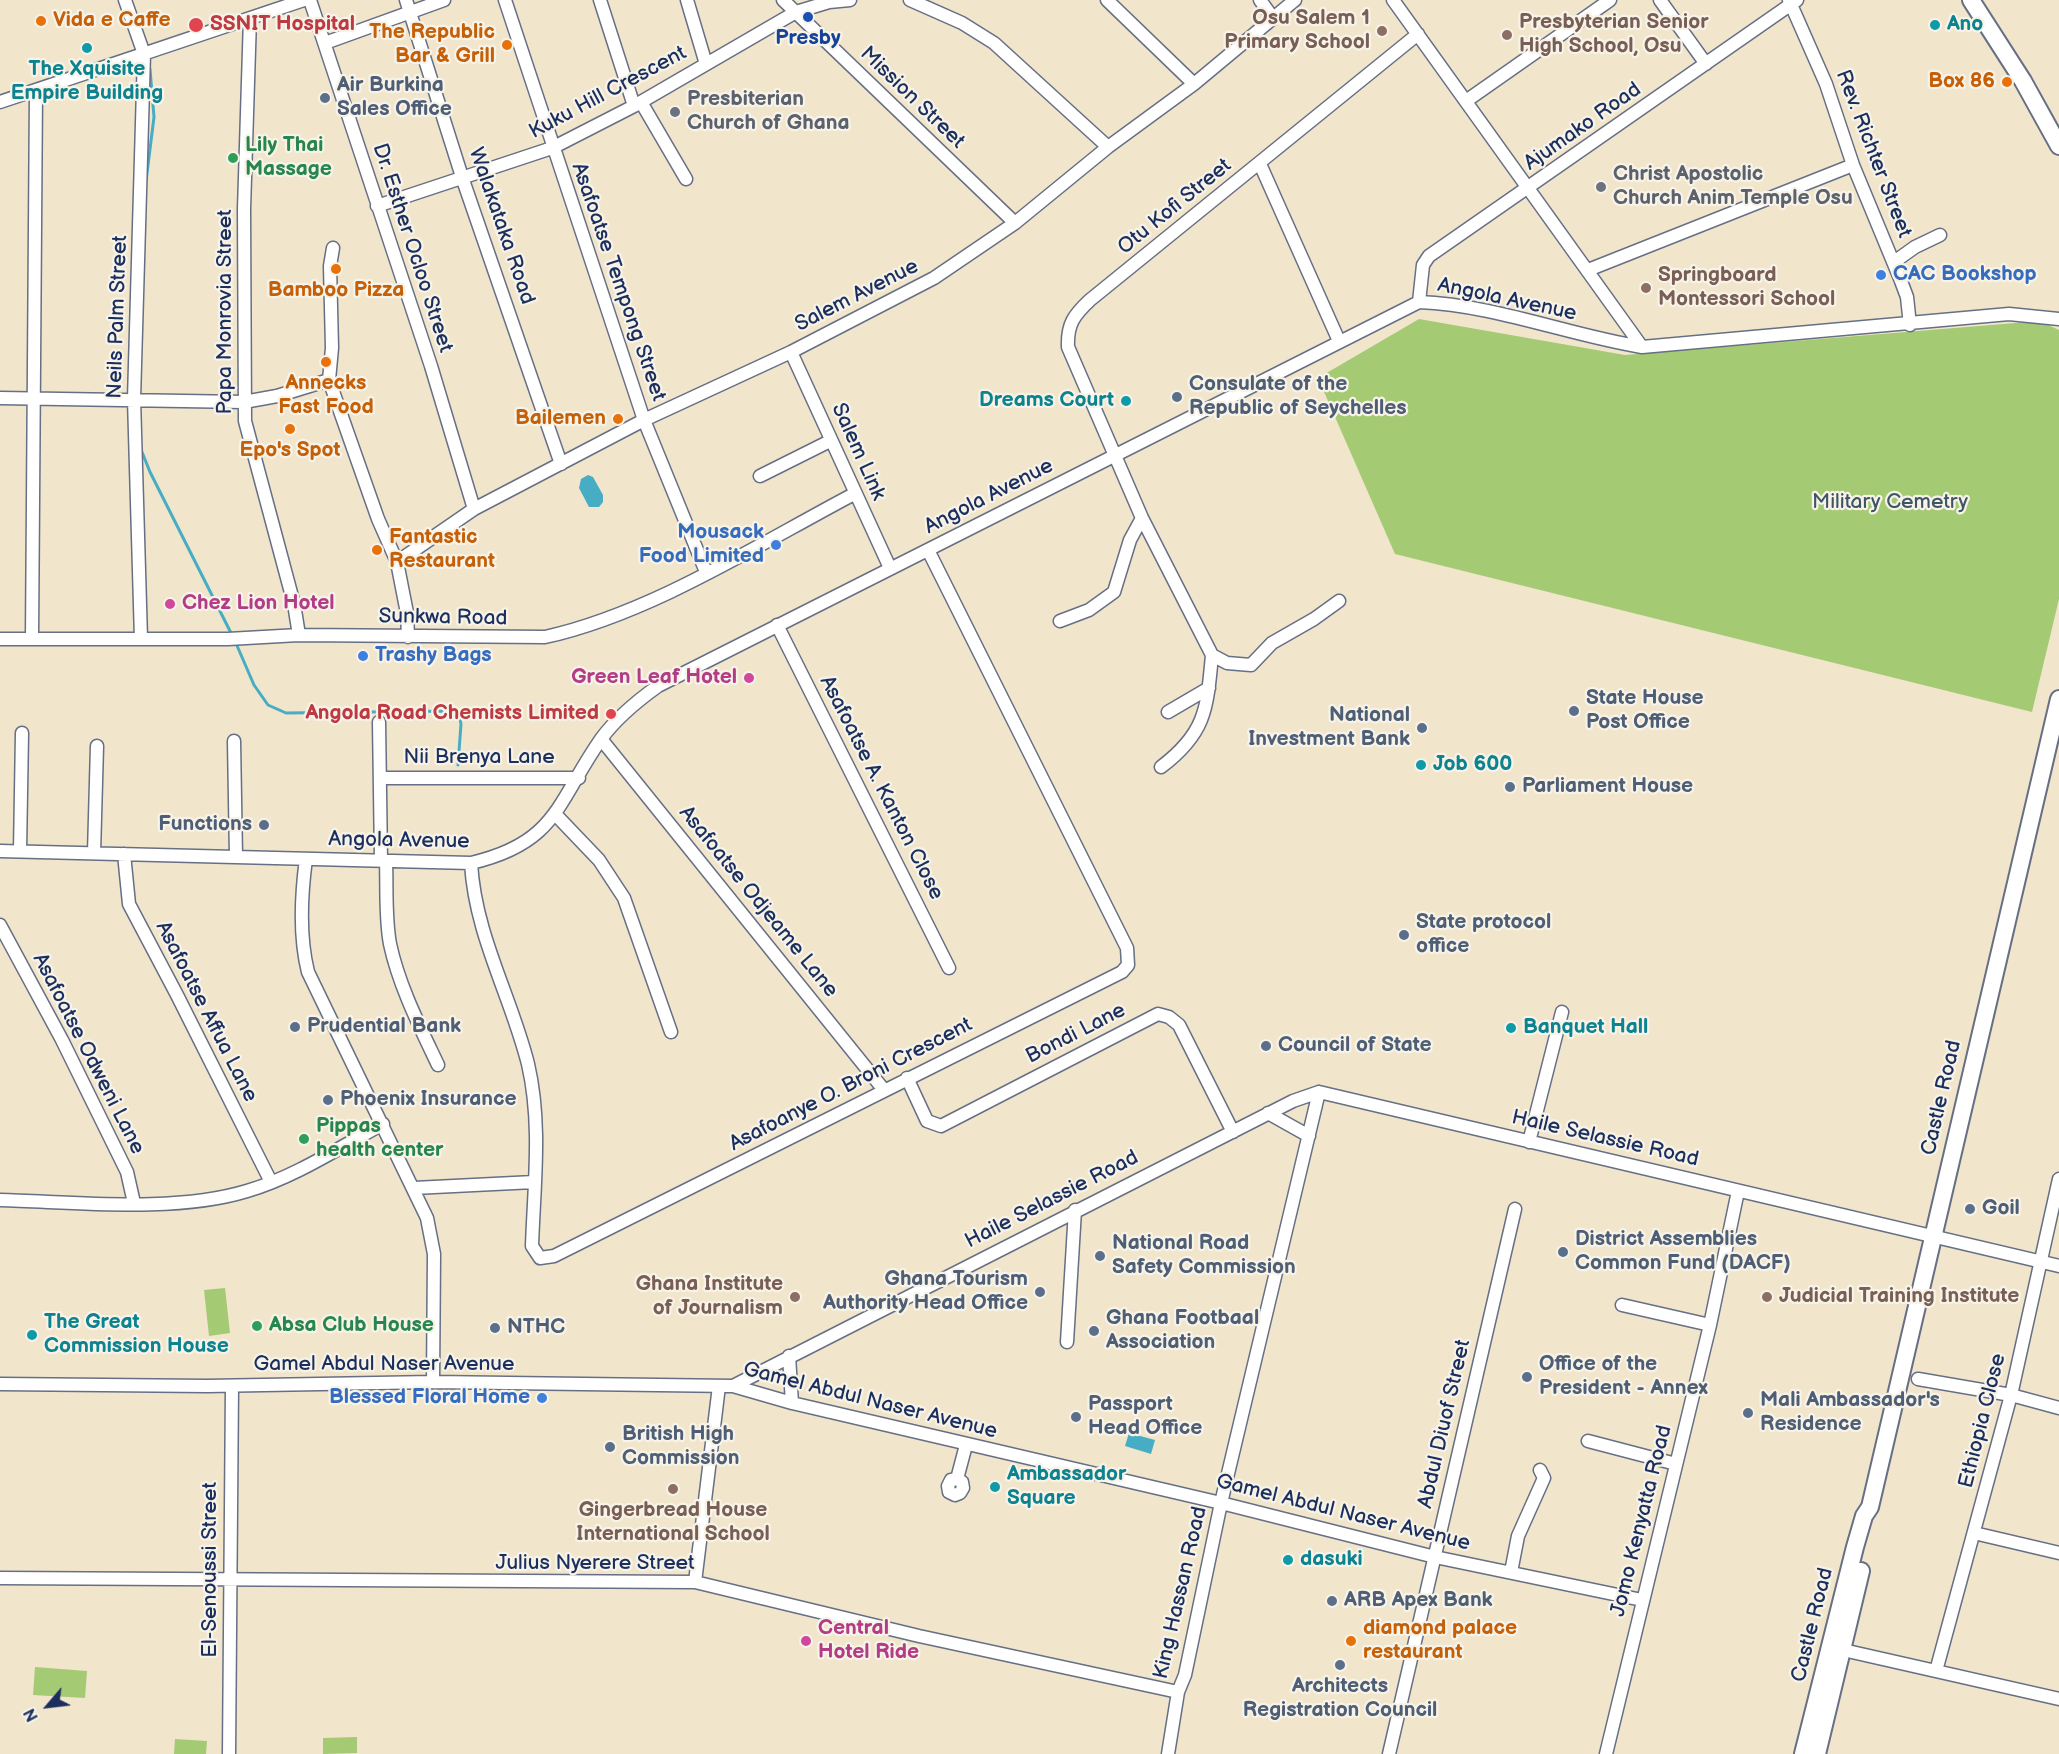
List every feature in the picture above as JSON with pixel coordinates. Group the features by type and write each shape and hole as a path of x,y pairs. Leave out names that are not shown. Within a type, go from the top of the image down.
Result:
{"main road":[{"path":"1971,0 2023,81 2059,147"},
{"name":"Castle Road","path":"1803,1754 1855,1547 1869,1507 1900,1368 1935,1237 1968,1080 2059,699"},
{"name":"Castle Road","path":"1817,1754 1865,1550 1871,1517 1869,1507"}],"street":[{"name":"Neils Palm Street","path":"125,0 144,54 135,399 141,639"},
{"path":"0,102 304,0"},
{"name":"Dr. Esther Ocloo Street","path":"310,0 474,509"},
{"path":"325,43 408,6 444,0"},
{"name":"Asafoatse Tempong Street","path":"505,0 552,148 644,420 706,572"},
{"path":"600,0 638,104 686,179"},
{"path":"687,0 706,64"},
{"name":"Mission Street","path":"783,0 1014,223"},
{"name":"Kuku Hill Crescent","path":"377,206 463,180 552,148 638,104 796,12 829,2 850,0"},
{"path":"910,0 962,23 994,43 1108,147"},
{"path":"1107,0 1194,84"},
{"path":"1260,0 1274,18"},
{"name":"Salem Avenue","path":"397,562 474,509 644,420 791,352 934,278 1014,223 1108,147 1194,84 1295,0"},
{"path":"1393,0 1642,347"},
{"path":"1466,101 1610,0"},
{"path":"1660,0 1706,64"},
{"name":"Ajumako Road","path":"1419,302 1423,265 1429,256 1706,64 1792,1"},
{"name":"Rev. Richter Street","path":"1792,1 1826,84 1853,165 1907,297 1910,325"},
{"name":"Walakataka Road","path":"408,6 463,180 561,464"},
{"name":"Papa Monrovia Street","path":"250,18 245,187 244,402 250,445 294,604 299,635"},
{"name":"Otu Kofi Street","path":"1212,655 1142,518 1114,456 1068,347 1067,330 1074,315 1418,34"},
{"path":"32,638 36,399 34,259 36,90"},
{"path":"1260,164 1340,341"},
{"path":"1588,270 1853,165"},
{"path":"1894,262 1915,247 1940,234"},
{"path":"333,248 330,266 332,348 329,380 378,519 397,562 407,613 408,637"},
{"name":"Angola Avenue","path":"0,851 471,864 495,858 524,844 556,815 601,739 624,713 658,686 1419,302 1456,304 1607,342 1642,347 1910,325 2009,314 2059,319"},
{"name":"Salem Link","path":"791,352 854,494 890,568"},
{"path":"0,398 244,402 270,398 329,380"},
{"path":"760,476 830,441"},
{"name":"Sunkwa Road","path":"0,639 233,638 299,635 530,638 557,635 649,602 854,494"},
{"path":"1060,621 1089,610 1114,592 1130,540 1142,518"},
{"name":"Asafoanye O. Broni Crescent","path":"471,864 474,900 518,1031 532,1087 536,1129 532,1246 540,1258 554,1256 1122,972 1129,958 1127,948 927,550"},
{"path":"1161,767 1184,750 1205,713 1212,655 1227,663 1246,667 1251,665 1272,643 1314,619 1339,600"},
{"name":"Asafoatse A. Kanton Close","path":"777,625 950,968"},
{"path":"1168,712 1209,688"},
{"path":"379,722 383,861 391,945 411,1005 438,1065"},
{"path":"20,851 22,734"},
{"name":"Asafoatse Odjeame Lane","path":"601,739 884,1090"},
{"path":"234,741 236,857"},
{"path":"94,853 97,746"},
{"name":"Nii Brenya Lane","path":"380,778 579,777"},
{"path":"556,815 599,860 624,898 671,1032"},
{"name":"Asafoatse Affua Lane","path":"124,854 129,904 177,994 271,1182"},
{"path":"306,859 303,913 308,972 428,1218 433,1241 433,1382"},
{"name":"Asafoatse Odweni Lane","path":"0,925 62,1040 127,1172 135,1203"},
{"path":"1529,1142 1562,1012"},
{"name":"Bondi Lane","path":"907,1078 927,1121 941,1126 1158,1014 1169,1017 1179,1025 1233,1132"},
{"name":"Haile Selassie Road","path":"732,1386 1268,1113 1319,1092 2059,1266"},
{"name":"King Hassan Road","path":"1168,1754 1178,1692 1185,1675 1221,1503 1319,1092"},
{"path":"1268,1113 1309,1136"},
{"path":"0,1200 135,1203 209,1200 271,1182 383,1124"},
{"name":"Ethiopia Close","path":"1936,1671 2011,1395 2059,1179"},
{"path":"414,1188 534,1182"},
{"name":"Jomo Kenyatta Road","path":"1606,1754 1710,1325 1738,1191"},
{"name":"Abdul Diuof Street","path":"1389,1754 1515,1209"},
{"path":"1067,1342 1075,1210"},
{"path":"1622,1305 1710,1325"},
{"path":"789,1356 792,1403"},
{"path":"1918,1379 2011,1395 2059,1408"},
{"name":"Gamel Abdul Naser Avenue","path":"0,1384 232,1386 433,1382 732,1386 792,1403 1221,1503 1435,1557 1642,1600"},
{"name":"El-Senoussi Street","path":"229,1754 232,1386"},
{"path":"695,1582 719,1386"},
{"path":"1587,1442 1676,1464"},
{"path":"957,1479 966,1445"},
{"path":"1511,1572 1518,1536 1545,1478 1540,1470"},
{"path":"1974,1533 2059,1553"},
{"name":"Julius Nyerere Street","path":"0,1578 501,1583 695,1582 920,1636 1178,1692"},
{"path":"1843,1650 2059,1699"}],"green space":[{"name":"Military Cemetry","path":"1419,319 1625,355 2040,321 2059,330 2059,599 2032,712 1395,554 1318,378"},
{"path":"225,1288 230,1333 209,1336 204,1290"},
{"path":"35,1667 87,1671 85,1698 33,1695"},
{"path":"357,1737 357,1753 323,1754 323,1738"},
{"path":"175,1739 207,1741 206,1754 174,1754"}],"water":[{"path":"588,475 593,477 603,495 603,502 599,507 589,507 579,488 581,479"},
{"path":"1129,1433 1155,1440 1151,1454 1125,1446"}],"waterway":[{"path":"146,181 154,117 150,69"},
{"path":"140,447 150,472 232,635"},
{"path":"235,641 254,685 268,705 286,713 453,711 459,715 461,724 458,765"}],"place":[{"name":"Presby","path":"808,17"},
{"name":"Vida e Caffe","path":"41,21"},
{"name":"SSNIT Hospital","path":"196,25"},
{"name":"Ano","path":"1935,25"},
{"name":"Osu Salem 1 Primary School","path":"1382,31"},
{"name":"Presbyterian Senior High School, Osu","path":"1507,35"},
{"name":"The Republic Bar & Grill","path":"507,45"},
{"name":"The Xquisite Empire Building","path":"87,48"},
{"name":"Box 86","path":"2007,82"},
{"name":"Air Burkina Sales Office","path":"325,98"},
{"name":"Presbiterian Church of Ghana","path":"675,112"},
{"name":"Lily Thai Massage","path":"233,158"},
{"name":"Christ Apostolic Church Anim Temple Osu","path":"1601,187"},
{"name":"Bamboo Pizza","path":"336,269"},
{"name":"CAC Bookshop","path":"1881,275"},
{"name":"Springboard Montessori School","path":"1646,288"},
{"name":"Annecks Fast Food","path":"326,362"},
{"name":"Consulate of the Republic of Seychelles","path":"1177,397"},
{"name":"Dreams Court","path":"1126,401"},
{"name":"Bailemen","path":"618,419"},
{"name":"Epo's Spot","path":"290,429"},
{"name":"Mousack Food Limited","path":"776,545"},
{"name":"Fantastic Restaurant","path":"377,550"},
{"name":"Chez Lion Hotel","path":"170,604"},
{"name":"Trashy Bags","path":"363,656"},
{"name":"Green Leaf Hotel","path":"749,678"},
{"name":"State House Post Office","path":"1574,711"},
{"name":"Angola Road Chemists Limited","path":"611,714"},
{"name":"National Investment Bank","path":"1422,728"},
{"name":"Job 600","path":"1421,765"},
{"name":"Parliament House","path":"1510,787"},
{"name":"Functions","path":"264,825"},
{"name":"State protocol office","path":"1404,935"},
{"name":"Prudential Bank","path":"295,1027"},
{"name":"Banquet Hall","path":"1511,1028"},
{"name":"Council of State","path":"1266,1046"},
{"name":"Phoenix Insurance","path":"328,1100"},
{"name":"Pippas health center","path":"304,1139"},
{"name":"Goil","path":"1970,1209"},
{"name":"District Assemblies Common Fund (DACF)","path":"1563,1252"},
{"name":"National Road Safety Commission","path":"1100,1256"},
{"name":"Ghana Tourism Authority Head Office","path":"1040,1292"},
{"name":"Ghana Institute of Journalism","path":"795,1297"},
{"name":"Judicial Training Institute","path":"1767,1297"},
{"name":"Absa Club House","path":"257,1326"},
{"name":"NTHC","path":"495,1328"},
{"name":"Ghana Footbaal Association","path":"1094,1331"},
{"name":"The Great Commission House","path":"32,1335"},
{"name":"Office of the President - Annex","path":"1527,1377"},
{"name":"Blessed Floral Home","path":"542,1398"},
{"name":"Mali Ambassador's Residence","path":"1748,1413"},
{"name":"Passport Head Office","path":"1076,1417"},
{"name":"British High Commission","path":"610,1447"},
{"name":"Ambassador Square","path":"995,1487"},
{"name":"Gingerbread House International School","path":"673,1489"},
{"name":"dasuki","path":"1288,1560"},
{"name":"ARB Apex Bank","path":"1332,1601"},
{"name":"Central Hotel Ride","path":"806,1641"},
{"name":"diamond palace restaurant","path":"1351,1641"},
{"name":"Architects Registration Council","path":"1340,1665"}]}
